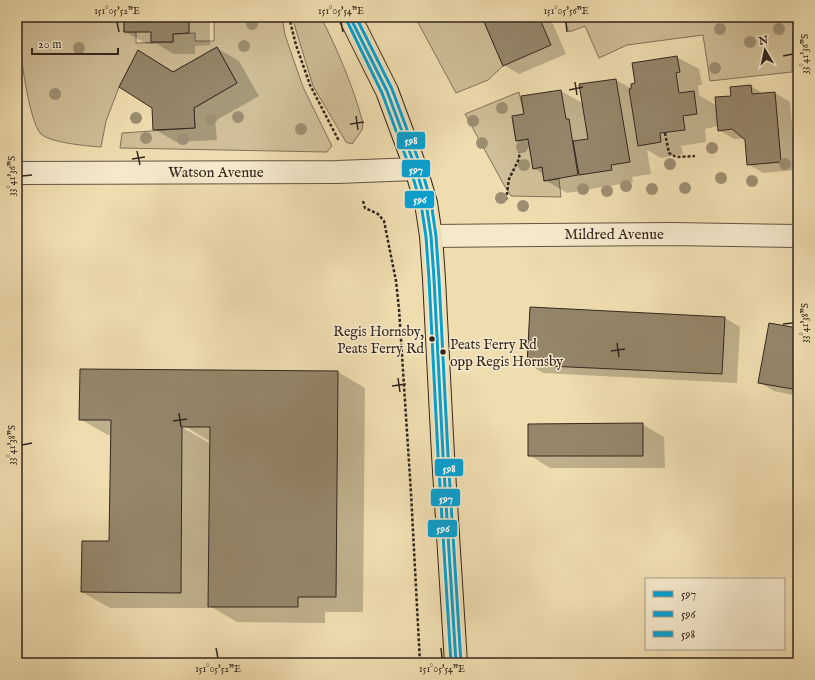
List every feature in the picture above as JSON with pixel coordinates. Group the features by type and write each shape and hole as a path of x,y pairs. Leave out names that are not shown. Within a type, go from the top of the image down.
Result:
{"main road":[{"path":"350,17 387,91 416,169 426,203 431,236 456,663"}],"street":[{"name":"Watson Avenue","path":"17,173 337,172 416,169"},
{"name":"Mildred Avenue","path":"431,236 664,234 798,236"}],"path":[{"path":"289,17 296,45 310,85 339,141"},
{"path":"665,133 669,153 676,157 695,156"},
{"path":"506,200 510,179 519,159 520,146"},
{"path":"363,201 365,208 378,214 384,221 396,281 411,493 420,663"}],"shaded area":[{"path":"17,17 124,17 124,32 136,32 136,43 173,42 173,34 195,33 195,41 214,41 214,17 282,17 285,35 303,87 332,146 327,152 120,148 122,133 195,128 194,108 237,83 217,47 173,72 138,51 119,87 106,121 101,147 70,144 53,140 41,134 36,126 32,113 24,78"},
{"path":"292,17 321,17 350,82 363,123 362,130 352,144 346,142 313,86"},
{"path":"415,17 482,17 503,66 488,80 456,93"},
{"path":"563,17 793,17 792,72 710,81 703,35 627,45 599,58 585,26 569,32"},
{"path":"519,92 524,114 512,117 516,141 528,139 533,168 542,167 544,181 559,179 561,197 511,196 465,114"}],"building":[{"path":"124,17 189,17 189,33 173,34 173,42 151,42 151,32 124,32"},
{"path":"482,17 539,17 551,45 503,66"},
{"path":"217,47 237,83 194,108 195,128 153,130 152,108 119,87 138,50 173,72"},
{"path":"677,56 680,72 676,73 679,93 694,91 697,114 683,116 685,130 660,133 661,142 638,146 629,89 631,89 631,84 635,83 632,63"},
{"path":"616,79 630,162 611,165 612,170 579,175 573,141 588,139 579,84"},
{"path":"751,85 752,94 775,92 781,162 747,165 745,140 732,129 718,131 715,97 731,96 730,87"},
{"path":"561,90 566,119 569,119 578,175 544,181 542,167 533,169 528,139 516,141 512,116 524,114 521,96"},
{"path":"530,307 725,317 722,374 527,365"},
{"path":"769,323 798,328 798,390 758,383"},
{"path":"80,369 338,371 336,597 298,597 298,607 208,607 210,427 182,427 181,593 81,592 82,541 109,541 111,420 79,420"},
{"path":"643,423 643,456 528,456 528,424"}],"transit line":[{"name":"597","path":"350,17 387,91 416,169 426,203 431,236 434,279 456,663"},
{"name":"598","path":"356,17 392,89 421,167 431,202 436,236 439,279 461,663"},
{"name":"596","path":"346,19 382,93 411,171 421,204 426,237 429,279 451,663"}],"place":[{"name":"Regis Hornsby, Peats Ferry Rd","path":"432,339"},
{"name":"Peats Ferry Rd opp Regis Hornsby","path":"443,352"}]}
